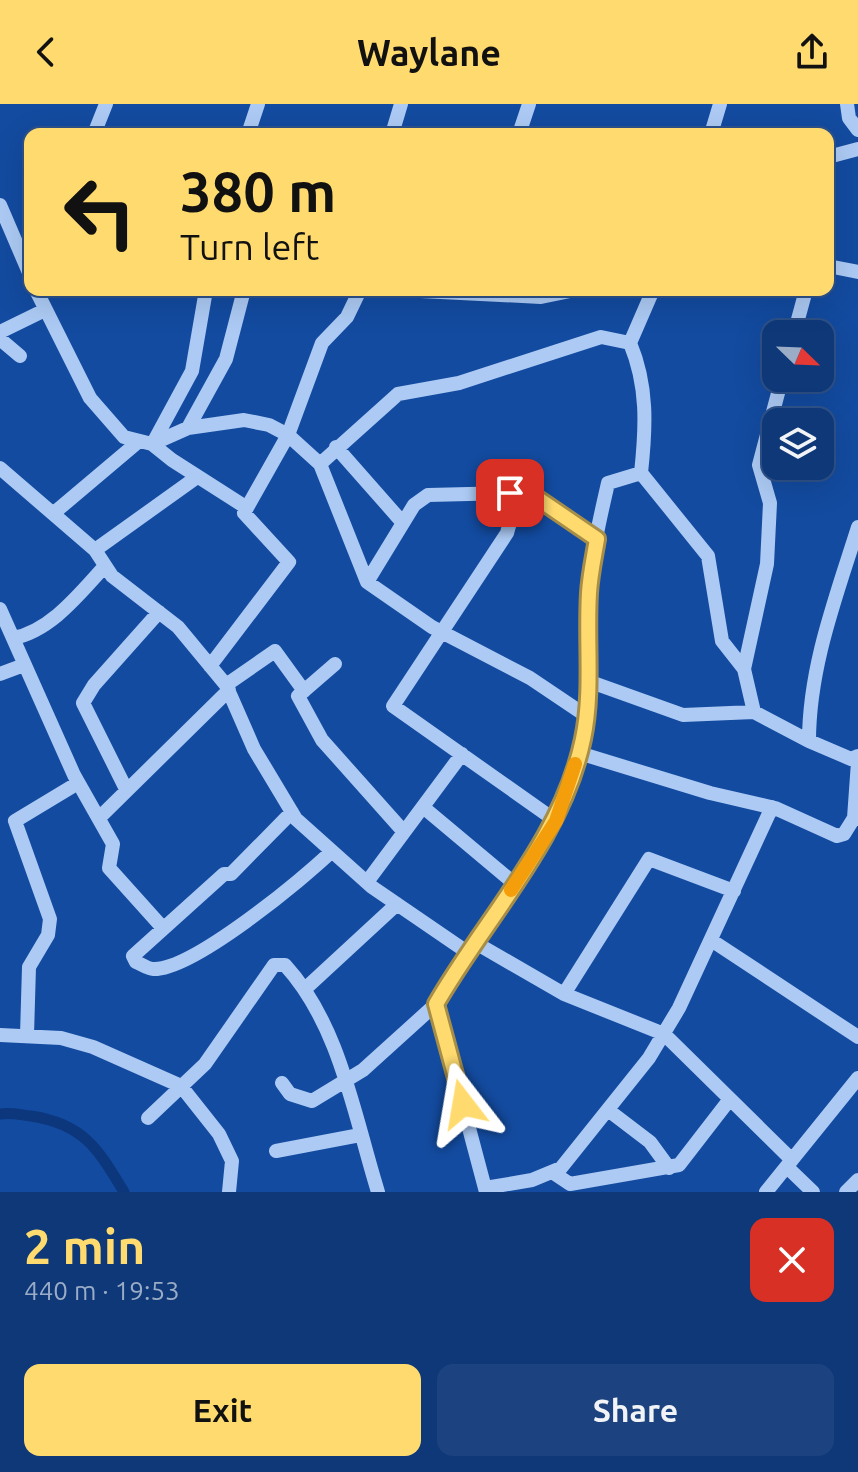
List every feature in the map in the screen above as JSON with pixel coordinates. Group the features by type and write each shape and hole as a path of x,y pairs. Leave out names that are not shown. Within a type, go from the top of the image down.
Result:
{"street":[{"path":"96,128 106,104"},
{"path":"250,128 258,104"},
{"path":"394,128 401,104"},
{"path":"521,128 529,104"},
{"path":"847,104 849,118 858,130"},
{"path":"712,128 717,105"},
{"path":"834,155 858,149"},
{"path":"0,205 23,244"},
{"path":"834,267 858,272"},
{"path":"39,296 90,398 124,437 145,443 247,508"},
{"path":"145,443 192,371 205,296"},
{"path":"188,428 226,359 242,296"},
{"path":"210,666 289,562 244,513 288,435 322,343 347,317 357,296"},
{"path":"521,296 546,296"},
{"path":"650,296 630,343 640,368 647,421 641,473 708,556 722,641 744,669 754,712"},
{"path":"798,320 804,296"},
{"path":"0,332 45,310"},
{"path":"320,464 398,394 459,383 601,337 630,343"},
{"path":"0,339 20,356"},
{"path":"744,669 767,564 770,503 759,465 778,392"},
{"path":"55,512 145,443 188,428 244,420 269,425 288,435 320,464 367,582 444,632 530,678 585,715"},
{"path":"336,447 403,523"},
{"path":"0,469 55,512 95,550 105,566 178,627 227,688 254,749 292,812 332,851 397,904 470,947 564,994 664,1034 730,1099 813,1192"},
{"path":"282,1083 290,1094 312,1101 363,1070 436,1004 470,947 556,821 579,753 585,715 589,591 608,483 641,473"},
{"path":"95,550 197,477"},
{"path":"518,494 507,533 393,706 556,821"},
{"path":"367,582 414,505 428,495 534,496 597,539"},
{"path":"809,741 809,713 819,656 858,527"},
{"path":"13,638 23,636 62,611 105,566"},
{"path":"0,609 78,783 113,844 109,868 162,927"},
{"path":"126,789 83,703 94,685 159,612"},
{"path":"99,818 227,688 275,651 304,691"},
{"path":"335,664 298,696 322,740 404,832"},
{"path":"0,674 24,665"},
{"path":"579,753 772,807 837,836 844,834 856,819 858,759 851,759 809,741 754,712 683,715 588,681"},
{"path":"367,882 462,754"},
{"path":"27,1035 29,967 48,935 50,919 15,821 78,783"},
{"path":"423,807 515,884"},
{"path":"436,1004 486,1190 532,1180 561,1168 664,1034 772,807"},
{"path":"292,812 231,874 224,874 162,927 133,956 136,962 153,969 171,965 194,952 263,912 332,851"},
{"path":"564,994 649,859 734,891"},
{"path":"306,988 397,904"},
{"path":"711,940 858,1037"},
{"path":"148,1118 205,1064 274,965 285,965 317,1004 345,1081 378,1192"},
{"path":"0,1035 27,1035 93,1047 181,1086 219,1134 232,1161 229,1192"},
{"path":"766,1192 858,1078"},
{"path":"552,1172 570,1184 679,1165 730,1099"},
{"path":"608,1110 650,1142 669,1168"},
{"path":"276,1151 360,1135"},
{"path":"846,1192 858,1180"}],"waterway":[{"path":"0,1114 49,1120 77,1132 97,1151 124,1192"}],"slow traffic":[{"path":"511,890 556,821 575,764"}],"route":[{"path":"463,1104 436,1004 460,962 556,821 583,739 589,658 589,591 597,539 534,496 510,493"}]}
